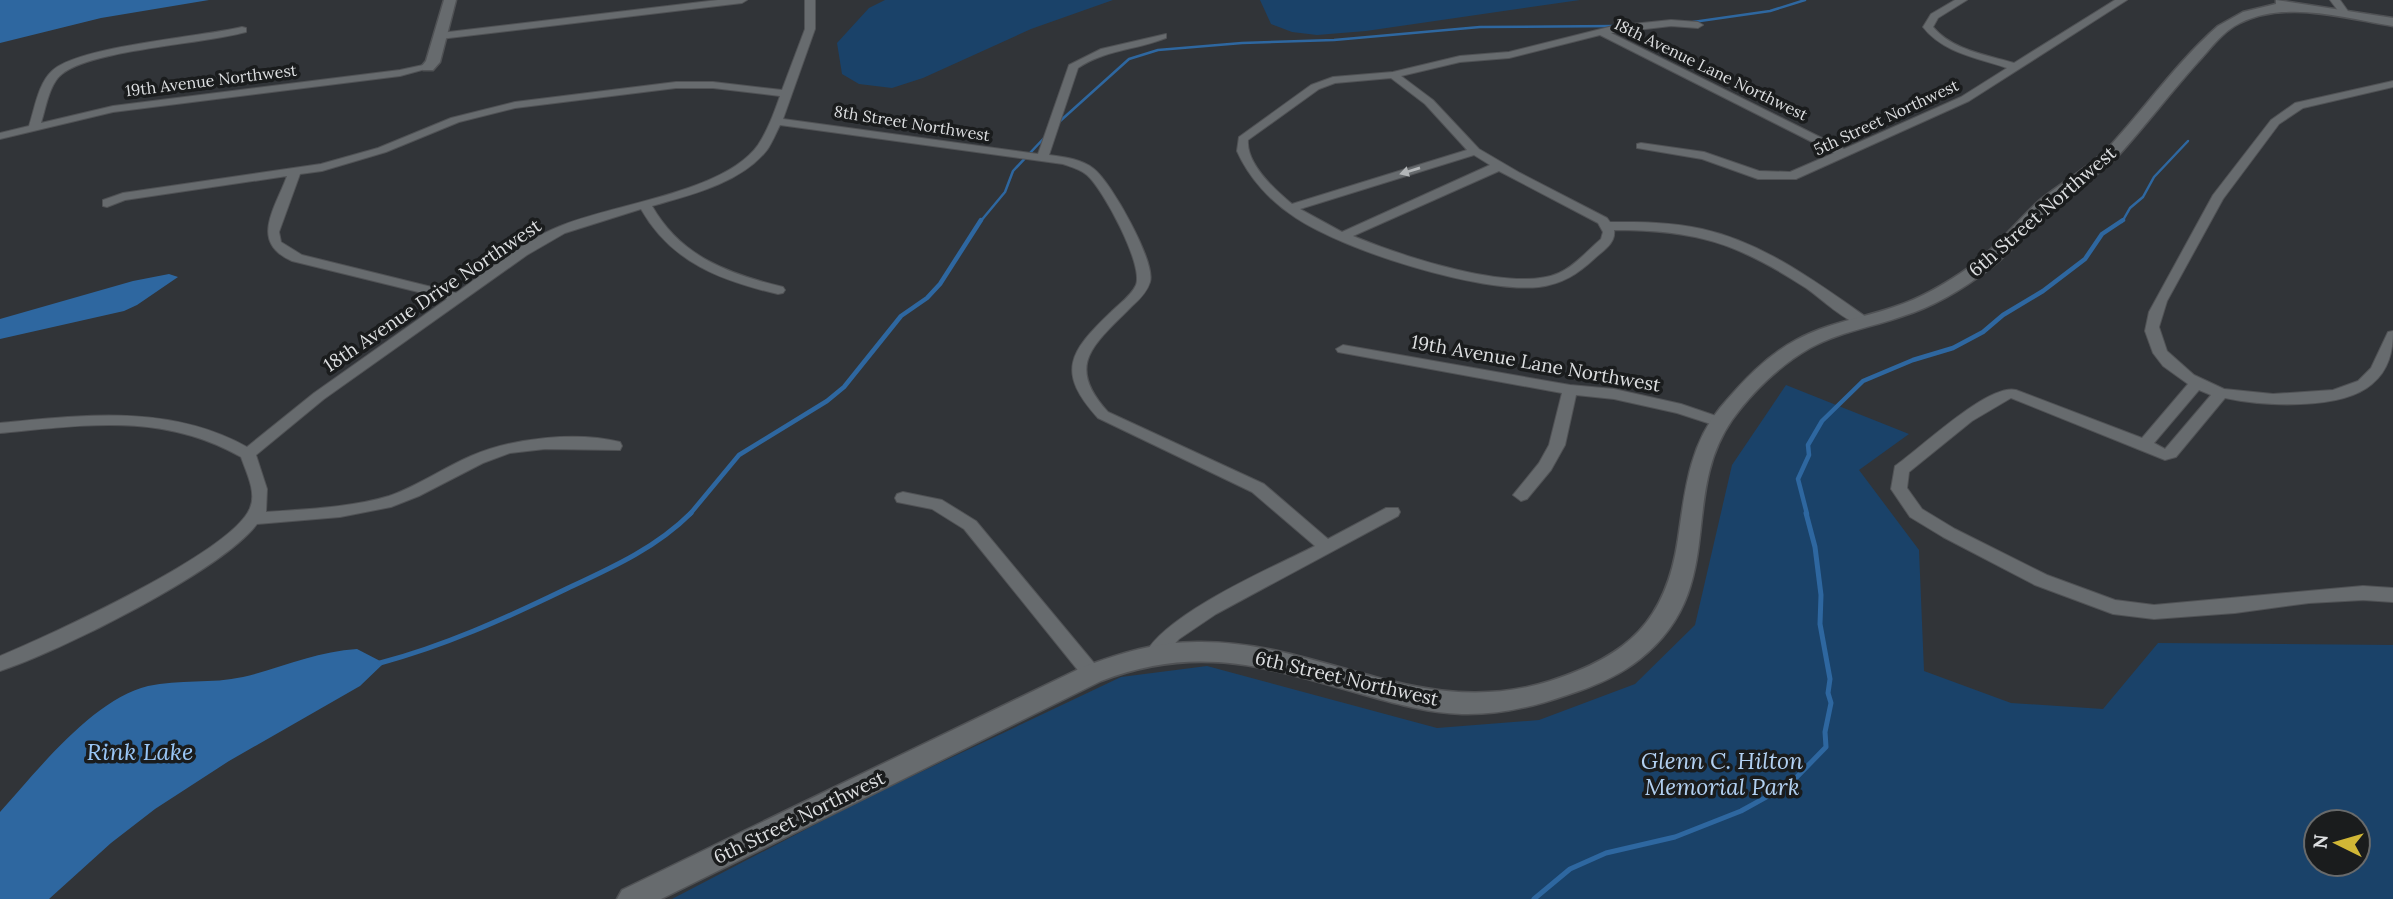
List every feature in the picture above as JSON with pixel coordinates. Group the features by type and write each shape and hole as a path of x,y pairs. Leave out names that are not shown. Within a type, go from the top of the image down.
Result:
{"street":[{"path":"428,67 432,62 450,0"},
{"path":"440,36 742,0"},
{"name":"18th Avenue Drive Northwest","path":"248,454 309,403 522,252 561,230 596,217 681,194 723,177 762,148 776,121 810,29 810,0"},
{"path":"1962,0 1934,16 1928,27 1932,34 1959,48 2015,67"},
{"name":"5th Street Northwest","path":"1641,146 1704,156 1747,172 1782,177 1808,171 1965,99 2122,0"},
{"name":"6th Street Northwest","path":"2263,0 2393,22"},
{"path":"2334,0 2345,13"},
{"name":"6th Street Northwest","path":"632,899 1092,674 1130,659 1188,650 1233,652 1396,693 1466,704 1527,698 1583,678 1631,653 1654,632 1680,591 1688,560 1701,467 1720,422 1754,382 1792,350 1821,335 1899,312 1942,295 1991,260 2045,205 2106,159 2171,83 2227,25 2248,15 2293,5"},
{"path":"1393,75 1429,102 1475,151 1596,217 1606,226 1609,232 1607,240 1562,277 1537,281 1468,277 1387,254 1316,225 1291,208 1261,180 1242,150 1243,139 1322,83 1393,75 1446,61 1529,51 1602,32 1671,23 1699,24"},
{"path":"0,126 36,122 53,77 67,65 89,58 242,30"},
{"name":"18th Avenue Lane Northwest","path":"1602,32 1844,153"},
{"path":"1042,158 1073,67 1083,59 1105,51 1144,43 1162,36"},
{"name":"19th Avenue Northwest","path":"0,136 36,122 113,109 400,73 428,67"},
{"path":"2393,84 2348,92 2289,110 2275,122 2217,198 2170,282 2153,318 2152,332 2163,355 2182,374 2197,383 2221,393 2284,398 2344,391 2364,384 2390,354 2393,335"},
{"path":"107,202 123,197 294,173 364,156 455,120 515,105 676,85 713,85 787,93"},
{"name":"8th Street Northwest","path":"776,121 1042,158 1073,164 1092,172 1104,189 1144,267 1143,286 1087,346 1079,361 1079,383 1092,405 1103,415 1258,488 1284,507 1327,547"},
{"path":"1291,208 1475,151"},
{"path":"1343,236 1499,166"},
{"path":"294,173 273,232 273,241 278,249 296,258 456,297"},
{"path":"645,204 663,235 692,260 737,280 778,290"},
{"path":"1606,226 1676,228 1715,236 1795,275 1864,322"},
{"name":"19th Avenue Lane Northwest","path":"1343,349 1570,390 1614,394 1662,404 1720,422"},
{"path":"2145,445 2153,432 2197,383"},
{"path":"1521,495 1545,466 1557,445 1570,390"},
{"path":"2221,393 2170,453 2165,455 2011,393 1997,398 1964,419 1919,459 1901,470 1899,489 1916,513 1949,533 2041,580 2113,607 2154,612 2235,606 2309,596 2363,593 2393,596"},
{"path":"0,428 95,421 164,423 210,436 248,454 261,490 258,511 253,519 225,546 191,567 0,664"},
{"path":"253,519 374,505 421,489 478,459 518,446 584,443 614,446"},
{"path":"904,498 936,503 970,525 1092,674"},
{"path":"1154,654 1162,643 1210,609 1392,512"}],"green space":[{"path":"885,0 1113,0 1031,29 923,78 892,88 859,84 842,74 837,43 869,8"},
{"path":"1260,0 1580,0 1366,31 1317,35 1292,32 1271,24"},
{"name":"Glenn C. Hilton Memorial Park","path":"1786,385 1909,434 1859,470 1919,550 1924,671 2011,703 2103,709 2158,643 2393,645 2393,899 672,899 864,799 1121,677 1207,666 1437,728 1539,720 1635,684 1695,625 1732,465"}],"water":[{"path":"0,0 209,0 101,18 0,43"},
{"path":"169,274 178,277 124,311 0,339 0,319 133,281"},
{"name":"Rink Lake","path":"357,649 384,663 360,686 229,761 155,809 111,843 49,899 0,899 0,812 67,738 107,705 127,693 148,686 231,679 314,656"}],"waterway":[{"path":"1693,22 1770,11 1805,0"},
{"path":"1059,122 1129,59 1158,50 1242,43 1334,40 1480,27 1615,26"},
{"path":"980,222 1005,192 1013,171 1046,136"},
{"path":"2122,222 2130,208 2143,197 2154,177 2188,141"},
{"path":"690,514 739,455 827,401 844,387 901,316 927,298 940,284 981,220"},
{"path":"1807,514 1798,479 1809,455 1808,445 1822,421 1863,381 1913,360 1953,348 1983,332 2003,315 2043,291 2085,259 2102,234 2123,220"},
{"path":"1534,899 1570,869 1606,853 1675,837 1741,811 1790,784 1826,747 1825,732 1831,703 1828,693 1830,679 1820,624 1821,595 1815,547 1806,513"},
{"path":"380,663 474,631 598,574 647,548 690,514"}]}
